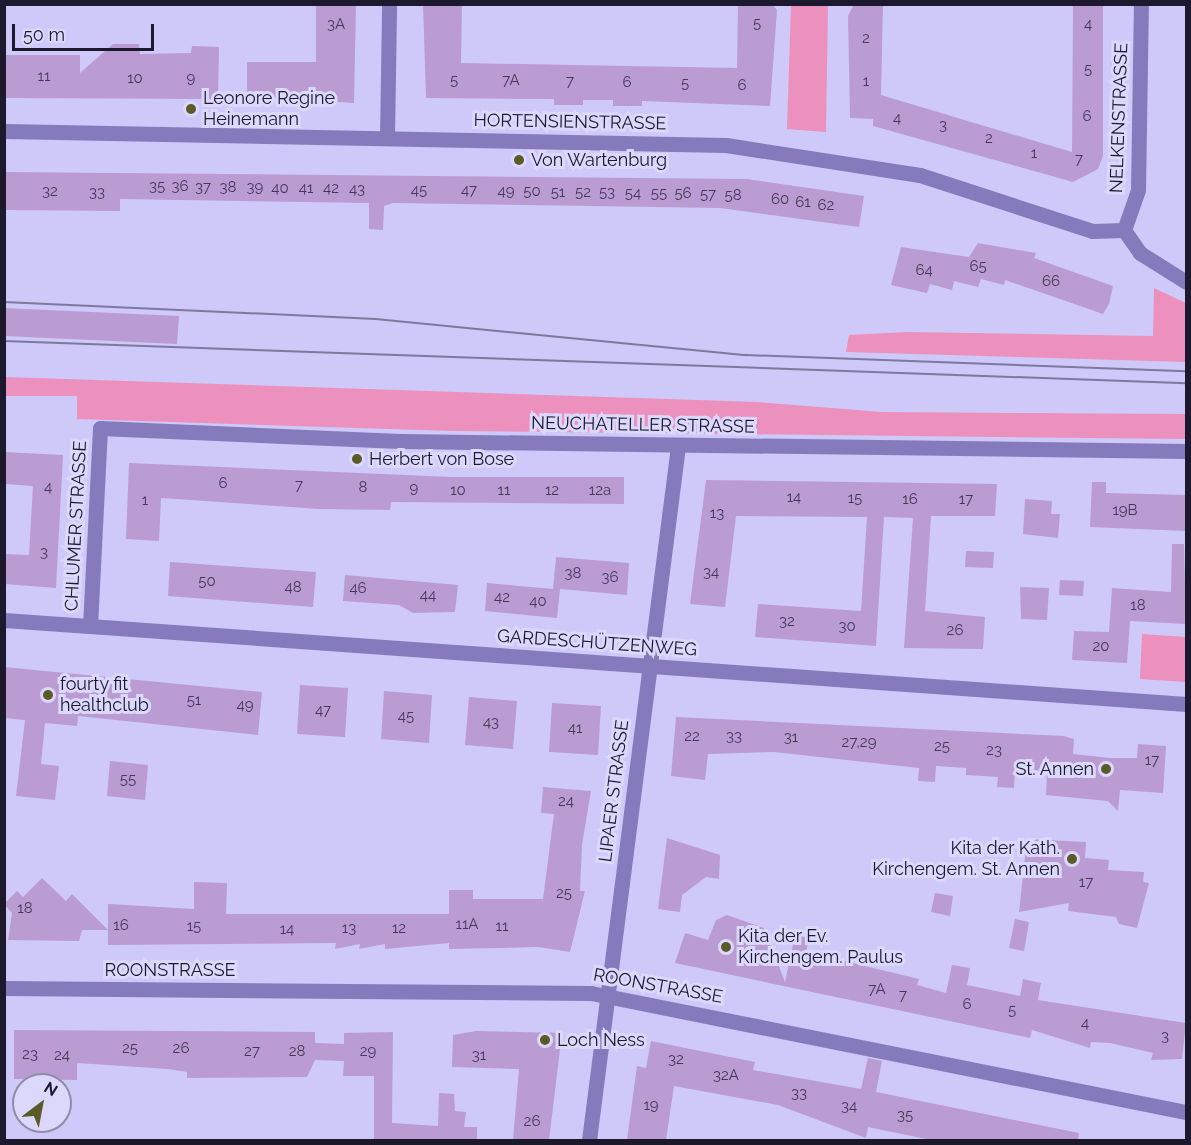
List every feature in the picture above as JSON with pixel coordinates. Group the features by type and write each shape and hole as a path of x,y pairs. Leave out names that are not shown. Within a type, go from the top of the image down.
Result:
{"street":[{"path":"387,138 389,4"},
{"name":"NELKENSTRASSE","path":"1124,230 1138,189 1141,4"},
{"name":"HORTENSIENSTRASSE","path":"4,131 726,145 786,152 920,175 1092,231 1124,230"},
{"path":"1124,230 1140,253 1186,282"},
{"name":"NEUCHATELLER STRASSE","path":"100,428 678,446 1186,451"},
{"name":"CHLUMER STRASSE","path":"90,626 100,428"},
{"name":"LIPAER STRASSE","path":"589,1140 678,446"},
{"name":"GARDESCHÜTZENWEG","path":"4,621 1186,704"},
{"name":"ROONSTRASSE","path":"4,988 608,995 1186,1112"}],"shaded area":[{"path":"791,5 828,5 826,132 787,129"},
{"path":"1154,288 1186,303 1186,362 846,352 849,335 908,332 1153,336"},
{"path":"5,377 757,402 882,412 1186,414 1186,439 453,431 77,419 77,396 5,396"},
{"path":"1142,634 1186,637 1186,682 1140,679"}],"building":[{"path":"316,4 356,4 354,103 247,96 247,62 316,62"},
{"path":"423,4 462,4 461,63 737,68 738,4 772,4 777,10 770,106 642,101 642,106 613,106 613,100 583,100 583,105 554,105 554,99 426,98"},
{"path":"854,4 883,4 881,95 1072,152 1073,4 1103,4 1103,156 1098,169 1073,182 873,126 873,119 850,118 848,16"},
{"path":"113,44 139,44 140,54 191,53 192,46 219,47 218,99 4,98 4,55 80,55 80,73"},
{"path":"4,172 747,179 864,196 859,227 720,208 393,203 384,206 383,230 369,229 369,203 120,199 120,211 4,210"},
{"path":"978,243 1036,253 1034,258 1113,286 1109,304 1103,314 1005,280 1004,285 981,279 978,287 954,281 952,290 930,284 927,293 891,285 901,247 969,257"},
{"path":"4,308 179,316 177,344 4,336"},
{"path":"4,452 63,455 56,588 4,584 4,554 29,555 33,486 4,484"},
{"path":"129,463 452,477 624,477 624,504 391,502 390,510 319,509 161,498 159,541 126,539"},
{"path":"706,480 997,484 995,516 931,516 925,611 985,617 983,649 904,648 913,518 884,517 876,646 755,637 758,604 861,611 867,517 736,516 725,607 690,604"},
{"path":"1092,482 1106,482 1106,493 1186,495 1186,531 1090,527"},
{"path":"1025,499 1052,501 1051,514 1060,514 1058,538 1023,534"},
{"path":"1172,544 1184,544 1186,624 1130,621 1127,663 1072,660 1074,631 1109,632 1112,588 1171,592"},
{"path":"966,551 994,552 993,568 965,567"},
{"path":"556,557 629,563 627,595 560,589 557,618 485,611 487,583 553,589"},
{"path":"170,562 316,572 313,607 168,596"},
{"path":"345,575 458,585 455,612 413,613 399,605 343,601"},
{"path":"1060,580 1084,581 1083,596 1059,595"},
{"path":"1020,587 1049,588 1047,620 1021,619"},
{"path":"4,667 262,692 258,735 78,716 77,726 45,723 41,764 59,766 55,800 16,796 25,720 4,718"},
{"path":"300,685 348,688 345,737 297,734"},
{"path":"384,691 432,695 429,743 381,739"},
{"path":"469,697 517,701 513,749 465,745"},
{"path":"552,703 601,706 598,755 549,752"},
{"path":"676,717 1064,736 1074,739 1073,754 1110,758 1137,758 1138,744 1166,746 1163,793 1120,790 1118,811 1108,801 1046,795 1047,772 1015,769 1014,788 997,787 998,777 966,775 966,768 936,766 935,782 918,781 919,768 774,752 708,754 705,780 671,776"},
{"path":"110,761 148,765 145,800 107,796"},
{"path":"543,787 591,791 582,845 580,891 585,891 570,952 538,947 449,949 449,943 385,949 385,944 359,949 360,944 335,949 336,943 108,945 108,904 194,909 194,882 227,883 226,914 449,914 449,890 473,890 473,899 543,899 554,814 541,813"},
{"path":"667,838 720,855 719,879 706,877 682,895 680,912 658,909"},
{"path":"1027,839 1086,842 1085,858 1109,860 1108,870 1144,872 1143,882 1149,883 1137,928 1119,924 1116,917 1068,911 1069,903 1019,912"},
{"path":"42,878 66,901 72,894 108,930 82,930 79,941 8,940 12,913 4,904 17,891 23,897"},
{"path":"935,893 953,896 950,916 931,912"},
{"path":"727,915 764,928 785,982 795,935 809,938 806,952 919,979 917,985 946,993 952,965 970,968 967,985 1020,996 1023,979 1041,983 1038,1000 1186,1023 1182,1059 1151,1060 1153,1053 1110,1043 1091,1042 1090,1048 1032,1030 1030,1038 675,963 685,933 708,940 716,920"},
{"path":"1015,919 1029,922 1024,951 1009,948"},
{"path":"14,1030 315,1032 315,1043 344,1044 344,1033 393,1032 392,1123 438,1126 439,1093 454,1094 455,1111 466,1112 464,1127 477,1127 477,1140 374,1140 374,1076 343,1076 344,1061 315,1060 307,1077 187,1078 187,1072 168,1069 77,1063 77,1080 72,1080 72,1073 14,1073"},
{"path":"476,1031 562,1033 549,1140 513,1140 519,1069 452,1067 453,1035"},
{"path":"651,1041 755,1062 753,1070 861,1089 868,1058 882,1061 876,1092 1079,1133 1078,1140 931,1140 868,1127 866,1138 778,1105 674,1086 666,1140 627,1140 637,1066 646,1068"}],"tram line":[{"path":"4,302 376,319 746,355 1186,371"},
{"path":"4,341 1186,383"}],"place":[{"name":"Leonore Regine Heinemann","path":"191,109"},
{"name":"Von Wartenburg","path":"519,160"},
{"name":"Herbert von Bose","path":"357,459"},
{"name":"fourty fit healthclub","path":"48,695"},
{"name":"St. Annen","path":"1106,769"},
{"name":"Kita der Kath. Kirchengem. St. Annen","path":"1072,859"},
{"name":"Kita der Ev. Kirchengem. Paulus","path":"726,947"},
{"name":"Loch Ness","path":"545,1040"}]}
